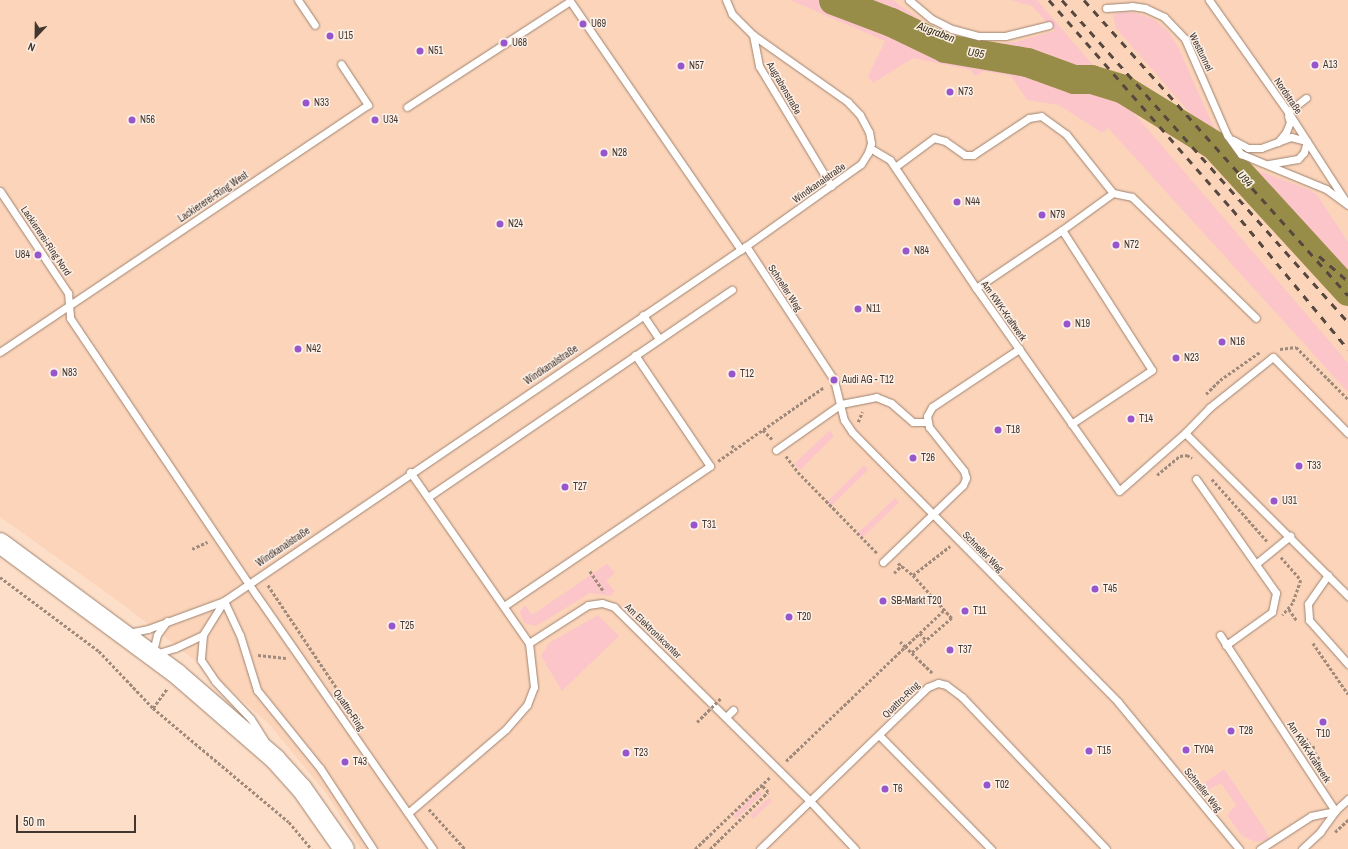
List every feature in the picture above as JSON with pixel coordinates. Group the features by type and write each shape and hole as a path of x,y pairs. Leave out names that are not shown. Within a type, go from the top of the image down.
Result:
{"main road":[{"path":"0,543 152,655 276,759 302,789 344,849"}],"lane":[{"path":"298,0 315,25"},
{"path":"726,0 732,14 753,35 848,102 867,126 870,148"},
{"path":"909,0 932,19 952,29 979,36 1005,36 1049,25"},
{"name":"Nordstraße","path":"1209,0 1288,112 1348,205"},
{"name":"Schneller Weg","path":"408,107 570,2 834,380 844,420 852,432 1118,702 1239,849"},
{"name":"Westtunnel","path":"1106,8 1132,6 1145,8 1164,17 1178,30 1227,134 1241,154 1326,189 1348,205"},
{"name":"Augrabenstraße","path":"753,35 759,66 831,186"},
{"name":"Lackiererei-Ring West","path":"0,352 368,105 341,64"},
{"path":"1278,142 1286,132 1290,122 1288,112 1306,98"},
{"path":"895,167 934,138 945,141 965,155 973,155 1028,118 1041,116 1066,134 1113,193 1132,197 1256,318"},
{"path":"1227,134 1238,144 1248,148 1261,148 1291,138 1306,141 1304,152 1298,159 1282,164 1264,164"},
{"name":"Am KWK-Kraftwerk","path":"870,148 880,152 895,167 976,288 1119,491 1185,433"},
{"name":"Windkanalstraße","path":"224,601 260,574 743,248 855,169 870,148"},
{"name":"Lackiererei-Ring Nord","path":"0,190 68,293 70,318 249,582"},
{"path":"976,288 1062,230 1113,193"},
{"path":"1062,230 1152,370 1071,424"},
{"path":"428,497 732,290"},
{"path":"643,315 659,339"},
{"path":"927,422 932,407 1019,349"},
{"path":"504,606 710,466 635,355"},
{"path":"1348,433 1273,357 1209,408 1185,433 1290,536 1348,596"},
{"path":"776,450 841,404 876,397 891,403 913,422 927,422"},
{"path":"884,562 963,485 966,478 964,471 927,422"},
{"path":"408,813 506,729 527,705 534,687 529,643 410,472"},
{"path":"1196,479 1257,563 1276,593 1272,612 1226,644"},
{"path":"1257,563 1290,536"},
{"path":"1328,575 1308,604 1309,620 1348,664"},
{"name":"Quattro-Ring","path":"249,582 433,849"},
{"path":"123,633 148,629 224,601"},
{"path":"224,601 203,635 200,660 207,671 251,719 276,759"},
{"path":"224,601 246,653 257,690 320,768 373,849"},
{"path":"529,643 588,605 606,604"},
{"name":"Am Elektronikcenter","path":"606,604 614,607 778,768 855,849"},
{"path":"152,655 157,635 167,621"},
{"name":"Am KWK-Kraftwerk","path":"1220,634 1335,811"},
{"path":"152,655 175,648 203,635"},
{"name":"Quattro-Ring","path":"760,849 809,800 928,687 938,684 946,684"},
{"path":"946,684 962,697 1106,849"},
{"path":"726,717 733,710"},
{"path":"879,735 991,849"},
{"path":"1302,849 1320,832 1335,811 1348,799"},
{"path":"1260,849 1311,816 1335,811"}],"path":[{"path":"717,461 808,396 834,380"},
{"path":"732,445 735,449"},
{"path":"789,459 798,472 884,562 902,564 952,618 937,633 930,634 912,653"},
{"path":"913,575 957,540"},
{"path":"192,549 205,543"},
{"path":"894,573 902,564"},
{"path":"590,571 603,590 606,604"},
{"path":"260,574 348,705"},
{"path":"0,577 99,651 153,708 289,822 312,849"},
{"path":"695,849 944,610"},
{"path":"1289,610 1298,622"},
{"path":"920,633 925,639"},
{"path":"900,642 946,684"},
{"path":"1312,642 1348,694"},
{"path":"246,653 284,659"},
{"path":"697,722 721,698"},
{"path":"1306,738 1312,748"},
{"path":"710,849 768,792 762,786"},
{"path":"422,802 465,849"}],"shaded area":[{"path":"0,0 1348,0 1348,849 361,849 326,793 269,724 216,677 125,606 0,517"},
{"path":"790,0 893,0 937,32 956,40 988,45 1015,42 1055,31 1032,6 1010,0 1037,0 1348,363 1348,392 1108,128 1102,133 1059,105 1027,100 1011,76 984,71 975,76 971,70 913,58 873,83 868,76 885,41"},
{"path":"1123,12 1136,13 1153,19 1167,30 1177,45 1220,141 1230,154 1243,165 1310,190 1317,195 1348,242 1348,272 1298,231 1217,144 1116,28 1113,15"},
{"path":"830,430 834,436 800,470 794,464"},
{"path":"864,465 868,470 831,506 827,502"},
{"path":"895,498 899,502 862,538 858,533"},
{"path":"607,564 615,573 606,581 615,591 610,596 590,593 536,626 524,623 520,612 525,605 532,615"},
{"path":"598,615 619,636 562,691 541,656 549,643"},
{"path":"1224,769 1264,828 1270,840 1256,842 1242,836 1227,815 1236,805 1221,783 1208,790 1204,787 1206,782"},
{"path":"759,791 762,794 736,819 733,816"},
{"path":"769,798 772,801 753,819 750,815"}],"waterway":[{"name":"U94","path":"833,0 891,22 945,48 1027,62 1074,79 1091,79 1123,89 1214,145 1348,291"},
{"name":"Augraben","path":"838,0 891,21 915,36 945,48 1027,62 1056,72"}],"railway":[{"path":"1049,0 1232,209 1348,349"},
{"path":"1062,0 1348,322"},
{"path":"1084,0 1348,295"},
{"path":"1319,256 1348,281"}],"place":[{"name":"U69","path":"583,24"},
{"name":"U15","path":"330,36"},
{"name":"U68","path":"504,43"},
{"name":"N51","path":"420,51"},
{"name":"A13","path":"1315,65"},
{"name":"N57","path":"681,66"},
{"name":"N73","path":"950,92"},
{"name":"N33","path":"306,103"},
{"name":"N56","path":"132,120"},
{"name":"U34","path":"375,120"},
{"name":"N28","path":"604,153"},
{"name":"N44","path":"957,202"},
{"name":"N79","path":"1042,215"},
{"name":"N24","path":"500,224"},
{"name":"N72","path":"1116,245"},
{"name":"N84","path":"906,251"},
{"name":"U84","path":"38,255"},
{"name":"N11","path":"858,309"},
{"name":"N19","path":"1067,324"},
{"name":"N16","path":"1222,342"},
{"name":"N42","path":"298,349"},
{"name":"N23","path":"1176,358"},
{"name":"N83","path":"54,373"},
{"name":"T12","path":"732,374"},
{"name":"Audi AG - T12","path":"834,380"},
{"name":"T14","path":"1131,419"},
{"name":"T18","path":"998,430"},
{"name":"T26","path":"913,458"},
{"name":"T33","path":"1299,466"},
{"name":"T27","path":"565,487"},
{"name":"U31","path":"1274,501"},
{"name":"T31","path":"694,525"},
{"name":"T45","path":"1095,589"},
{"name":"SB-Markt T20","path":"883,601"},
{"name":"T11","path":"965,611"},
{"name":"T20","path":"789,617"},
{"name":"T25","path":"392,626"},
{"name":"T37","path":"950,650"},
{"name":"T10","path":"1323,722"},
{"name":"T28","path":"1231,731"},
{"name":"TY04","path":"1186,750"},
{"name":"T15","path":"1089,751"},
{"name":"T23","path":"626,753"},
{"name":"T43","path":"345,762"},
{"name":"T02","path":"987,785"},
{"name":"T6","path":"885,789"}],"water label":[{"name":"U95","path":"976,53"}]}
